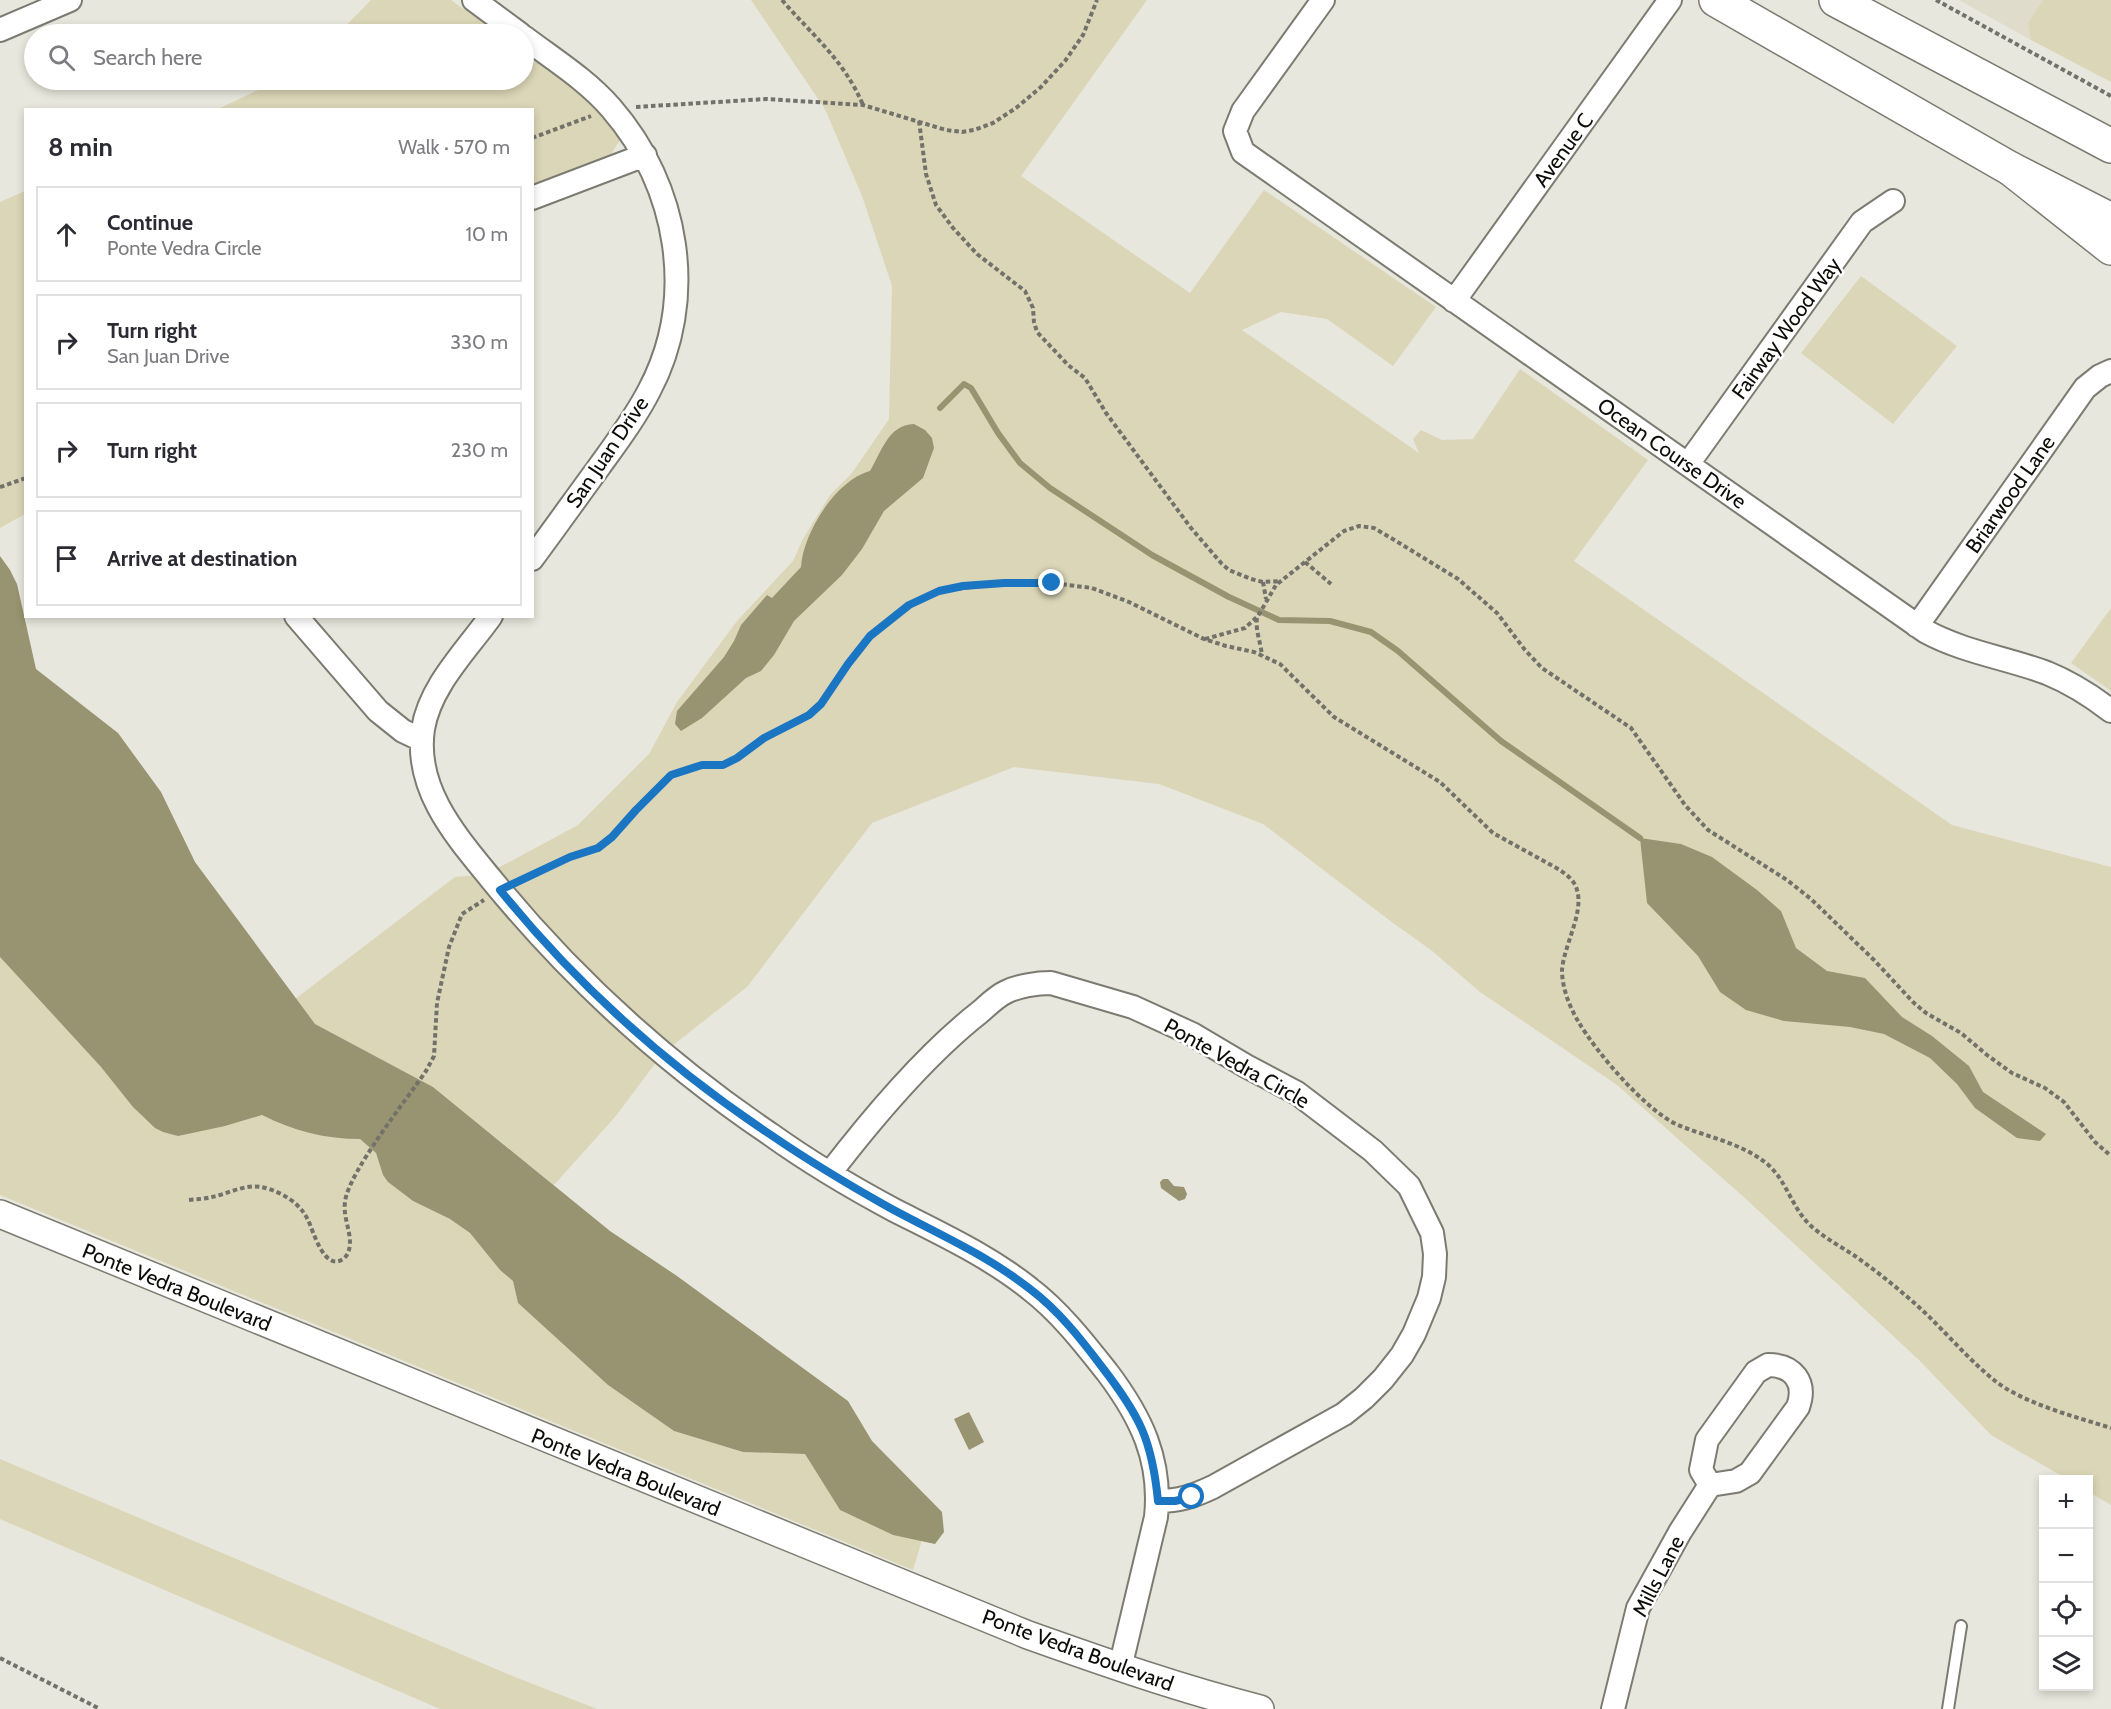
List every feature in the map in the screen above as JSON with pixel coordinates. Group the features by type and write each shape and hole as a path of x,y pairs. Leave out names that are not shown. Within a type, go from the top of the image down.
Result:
{"main road":[{"path":"1716,0 2011,170 2111,220"},
{"path":"1836,0 2111,146"},
{"path":"2011,170 2111,248"}],"street":[{"path":"0,30 69,0"},
{"name":"San Juan Drive","path":"474,0 506,24"},
{"name":"Ocean Course Drive","path":"1323,0 1243,111 1235,131 1243,152 1917,626 1941,640 2049,674 2098,701 2111,711"},
{"name":"Avenue C","path":"1454,301 1670,0"},
{"name":"San Juan Drive","path":"534,45 588,85 629,129 645,155 661,191 673,231 676,256 672,325 663,358 650,389 634,418 534,556"},
{"path":"534,197 645,155"},
{"name":"Fairway Wood Way","path":"1688,464 1862,222 1893,201"},
{"name":"Briarwood Lane","path":"1917,626 2085,388 2100,376 2111,371"},
{"path":"298,618 378,711 403,731 422,740"},
{"path":"489,618 439,688 427,713 422,740 424,770 432,796 439,809 519,914 572,970 639,1033 707,1089 770,1135 830,1173 890,1208 996,1264 1032,1290 1085,1344 1123,1394 1148,1442 1155,1467 1158,1501 1120,1668"},
{"name":"Ponte Vedra Circle","path":"830,1173 854,1142 927,1060 964,1024 1006,992 1041,983 1051,983 1144,1012 1192,1034 1297,1093 1373,1151 1408,1186 1431,1233 1435,1254 1434,1277 1429,1298 1414,1334 1402,1355 1383,1379 1344,1414 1213,1486 1192,1497 1175,1501 1158,1501"},
{"name":"Ponte Vedra Boulevard","path":"0,1214 1028,1635 1120,1668 1211,1697 1260,1709"},
{"path":"1768,1365 1780,1365 1792,1372 1801,1385 1802,1397 1798,1407 1750,1473 1736,1481 1710,1485 1701,1470 1707,1440 1756,1372 1768,1365"},
{"name":"Mills Lane","path":"1613,1709 1638,1608 1680,1532 1710,1485"}],"lane":[{"path":"1948,1709 1961,1626"}],"path":[{"path":"782,0 840,63 854,84 862,105"},
{"path":"534,137 612,109 766,99 862,105 946,130 962,132 993,123 1041,87 1065,61 1083,34 1098,0"},
{"path":"1936,0 2111,96"},
{"path":"919,121 926,174 936,205 953,228 977,254 1025,291 1033,308 1037,332 1068,365 1084,378 1106,413 1191,528 1222,564 1228,570 1263,582 1281,581"},
{"path":"0,487 24,479"},
{"path":"1262,656 1256,627 1257,617 1276,585 1344,531 1359,526 1374,528 1458,579 1497,613 1542,668 1631,728 1685,805 1708,830 1787,880 1811,899 1926,1013 1961,1033 2012,1073 2045,1088 2064,1102 2095,1143 2111,1156"},
{"path":"1305,562 1331,584"},
{"path":"1263,582 1266,599"},
{"path":"189,1200 260,1186 272,1190 296,1204 308,1221 316,1244 330,1259 338,1261 344,1259 350,1243 344,1211 345,1200 354,1176 434,1056 437,1003 449,947 462,914 500,890 570,857 598,848 612,837 671,775 702,765 723,765 737,758 764,738 809,715 821,704 870,636 909,605 939,591 1004,583 1052,583 1092,588 1129,602 1204,639 1262,656 1280,664 1334,717 1440,782 1493,833 1569,877 1577,888 1578,899 1575,920 1564,955 1562,972 1564,990 1578,1022 1624,1080 1665,1118 1744,1149 1765,1162 1781,1178 1803,1218 1812,1227 1869,1265 1908,1297 2003,1386 2041,1405 2111,1428"},
{"path":"1204,639 1245,628 1257,617"},
{"path":"0,1658 100,1709"}],"shaded area":[{"path":"371,0 451,0 485,24 348,24"},
{"path":"751,0 1147,0 1021,176 1190,293 1264,190 1436,307 1393,366 1327,319 1281,312 1242,330 1419,453 1413,439 1421,430 1442,440 1473,439 1520,369 1648,460 1574,561 1952,825 2111,867 2111,1505 2093,1494 2093,1475 2060,1475 1991,1435 1919,1360 1746,1199 1617,1085 1480,992 1431,950 1263,824 1159,784 1014,767 872,823 747,987 663,1053 615,1117 554,1185 433,1087 315,1024 295,999 455,877 487,874 578,825 649,754 677,702 737,621 793,561 803,539 830,495 852,473 889,419 892,286 862,196 825,109"},
{"path":"1959,0 2043,0 2028,23 2031,40"},
{"path":"2043,0 2111,0 2111,82 2031,40 2028,23"},
{"path":"534,60 595,106 620,140 609,157 534,184 534,108 220,108 258,90 534,90"},
{"path":"24,191 24,515 0,528 0,202"},
{"path":"1861,276 1957,346 1893,424 1801,353"},
{"path":"914,424 925,430 932,438 934,448 923,478 884,511 862,549 842,575 794,621 774,655 761,671 746,678 702,718 681,731 675,724 677,711 724,657 741,625 767,595 772,598 801,567 808,539 834,496 857,476 870,471 892,434 905,425"},
{"path":"0,556 17,584 36,669 118,733 161,792 195,862 315,1024 433,1087 610,1231 677,1276 848,1401 872,1441 942,1512 944,1532 935,1544 893,1535 840,1510 805,1454 743,1452 674,1431 608,1385 518,1303 513,1281 500,1270 470,1233 450,1219 413,1201 388,1182 383,1175 376,1153 360,1139 334,1138 310,1133 286,1126 262,1115 178,1136 155,1128 133,1107 101,1067 0,957"},
{"path":"2111,608 2111,691 2071,663"},
{"path":"1640,838 1681,844 1712,857 1781,911 1796,948 1827,971 1865,978 1902,1017 1932,1036 1969,1066 1983,1092 2046,1134 2040,1141 2017,1138 1975,1108 1957,1084 1930,1058 1884,1034 1850,1027 1784,1021 1746,1010 1720,992 1698,956 1647,903"},
{"path":"0,957 101,1067 143,1117 225,1126 262,1115 286,1126 310,1133 335,1138 360,1139 376,1153 383,1175 388,1182 413,1201 450,1219 470,1233 500,1270 513,1281 518,1303 608,1385 674,1431 743,1452 805,1454 840,1510 893,1535 922,1540 913,1570 0,1195"},
{"path":"1168,1179 1174,1186 1184,1187 1187,1194 1185,1199 1179,1201 1161,1188 1160,1182"},
{"path":"969,1412 984,1442 969,1450 954,1419"},
{"path":"0,1459 515,1677 597,1709 440,1709 0,1519"}],"waterway":[{"path":"940,408 964,384 971,388 998,433 1020,463 1050,488 1152,555 1229,597 1279,620 1330,621 1371,632 1398,651 1501,741 1640,838"}],"route":[{"path":"1052,583 963,586 939,591 909,605 870,636 821,704 809,715 764,738 737,758 723,765 702,765 671,775 612,837 598,848 570,857 500,890 519,914 616,1013 707,1089 770,1135 830,1173 890,1208 996,1264 1032,1290 1085,1344 1123,1394 1148,1442 1155,1467 1158,1501 1175,1501 1192,1497"}]}
